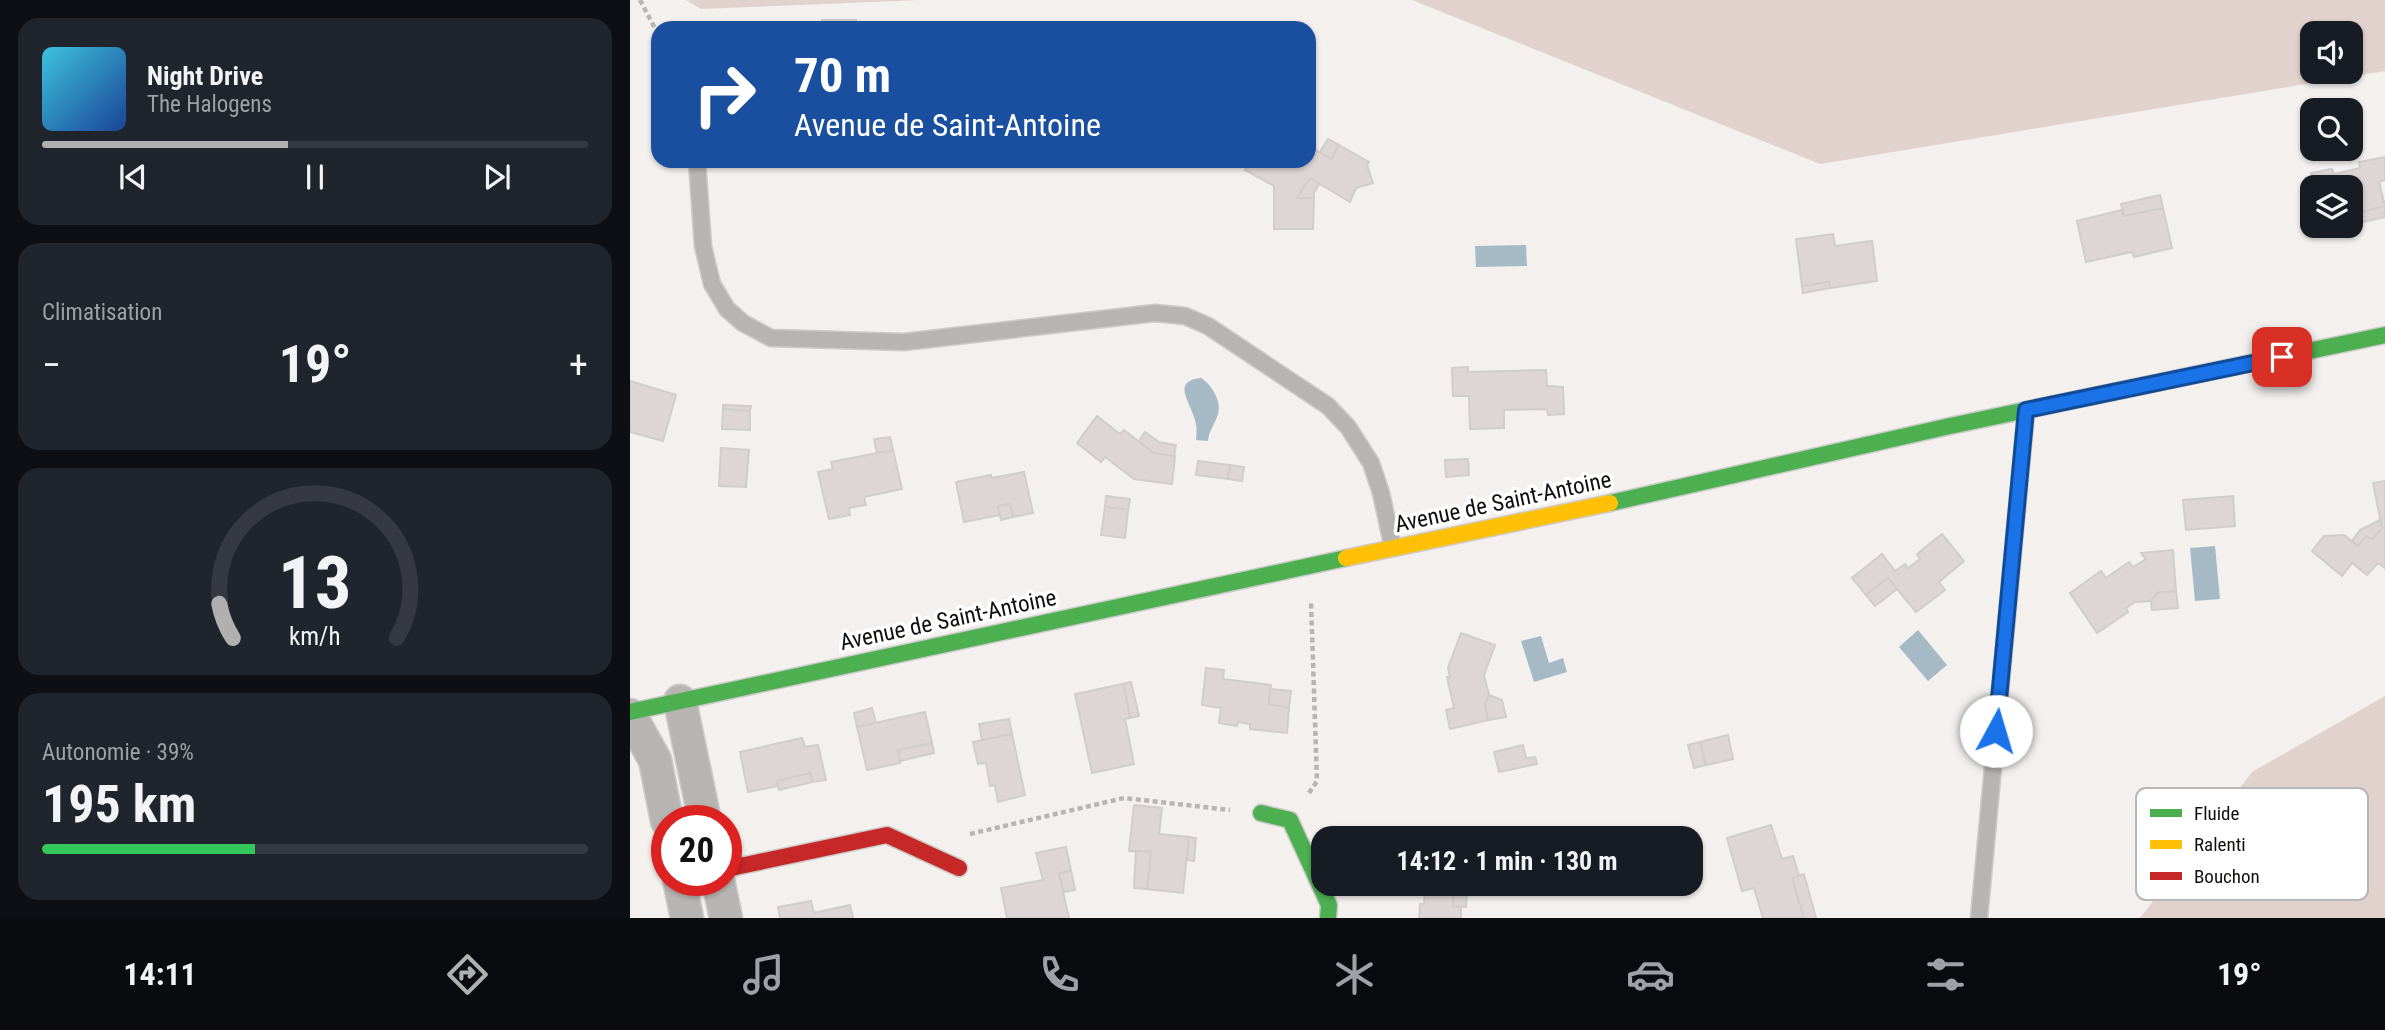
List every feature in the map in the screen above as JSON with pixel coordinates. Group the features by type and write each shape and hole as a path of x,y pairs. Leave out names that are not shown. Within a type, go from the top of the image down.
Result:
{"street":[{"name":"Avenue de Saint-Antoine","path":"630,713 1648,495 2026,410 2385,335"},
{"path":"680,701 702,805"},
{"path":"630,713 655,760 664,805"},
{"path":"1261,813 1290,820 1329,905 1328,918"},
{"path":"742,866 887,835 959,868"},
{"path":"683,896 687,918"},
{"path":"721,896 726,918"}],"lane":[{"path":"697,168 703,246 712,284 727,309 743,323 771,338 904,342 1155,313 1185,316 1208,326 1328,406 1348,427 1371,463 1381,493 1393,548"},
{"path":"1979,918 2026,410"}],"path":[{"path":"640,0 651,21"},
{"path":"1290,820 1317,781 1310,566"},
{"path":"940,859 967,835 1124,799 1261,813"}],"shaded area":[{"path":"686,0 922,0 701,9"},
{"path":"1412,0 2385,0 2385,71 2363,75 2363,21 2300,21 2300,84 2306,84 1820,164"},
{"path":"2385,696 2385,918 2140,918 2154,900 2368,900 2368,788 2240,788 2252,772"}],"water":[{"path":"1526,245 1527,266 1476,267 1475,246"},
{"path":"1201,378 1212,389 1219,409 1208,441 1196,440 1196,423 1185,392 1187,383"},
{"path":"2215,546 2220,599 2195,601 2190,548"},
{"path":"1918,630 1947,665 1928,681 1899,647"},
{"path":"1541,636 1549,663 1563,658 1567,672 1534,682 1521,641"}],"building":[{"path":"822,20 856,20 856,21"},
{"path":"1328,139 1339,145 1331,159 1320,152"},
{"path":"1339,145 1369,162 1367,165 1373,183 1356,188 1350,202 1310,178 1297,198 1314,198 1313,229 1274,229 1274,186 1245,170 1246,168 1316,168 1316,150 1331,159"},
{"path":"2385,157 2385,180 2379,182 2385,206 2363,212 2363,175 2312,175 2311,173 2332,169 2334,174 2360,168 2359,162"},
{"path":"1310,178 1319,184 1314,198 1297,198"},
{"path":"2160,195 2163,208 2124,216 2121,204"},
{"path":"2385,206 2385,217 2363,222 2363,212"},
{"path":"2163,208 2172,248 2134,257 2132,252 2086,262 2077,221 2122,210 2124,216"},
{"path":"1833,234 1835,246 1872,241 1877,281 1830,288 1829,282 1802,286 1796,239"},
{"path":"1829,282 1830,288 1803,293 1802,286"},
{"path":"1468,367 1468,372 1546,370 1547,386 1563,387 1564,414 1548,415 1547,409 1504,410 1504,428 1470,429 1469,396 1453,396 1452,368"},
{"path":"630,381 676,395 663,441 630,432"},
{"path":"723,405 751,406 750,411 723,409"},
{"path":"723,409 750,411 750,430 722,429"},
{"path":"1097,416 1120,434 1124,430 1154,453 1175,456 1172,484 1134,479 1105,457 1101,462 1077,443"},
{"path":"1145,432 1159,442 1176,445 1174,456 1154,453 1139,441"},
{"path":"890,437 893,450 877,453 874,439"},
{"path":"721,448 749,450 746,487 719,486"},
{"path":"893,450 902,489 864,497 866,505 849,508 850,515 829,519 818,472 833,469 831,462"},
{"path":"1468,459 1469,475 1446,477 1445,460"},
{"path":"1198,461 1230,465 1228,479 1196,475"},
{"path":"1230,465 1244,467 1242,481 1228,479"},
{"path":"1024,472 1033,513 1013,517 1010,504 998,506 1000,515 964,522 956,482"},
{"path":"2385,481 2385,568 2378,563 2367,575 2352,563 2342,576 2312,551 2324,536 2344,535 2358,546 2366,536 2372,539 2382,528 2373,483"},
{"path":"1106,496 1130,499 1128,510 1105,507"},
{"path":"2233,496 2235,526 2186,530 2183,500"},
{"path":"1010,504 1013,517 1001,520 998,506"},
{"path":"1105,507 1128,510 1125,538 1101,535"},
{"path":"2380,520 2382,528 2372,539 2366,536 2358,546 2352,541 2360,530"},
{"path":"1942,534 1964,561 1939,582 1945,590 1916,612 1888,578 1866,595 1852,578 1882,554 1895,571 1905,564 1908,568 1920,559 1917,554"},
{"path":"2173,550 2176,591 2157,593 2151,601 2135,602 2126,608 2128,612 2097,633 2070,593 2101,571 2106,578 2129,562 2133,567 2146,559 2141,553"},
{"path":"1888,578 1897,589 1875,606 1866,595"},
{"path":"2176,591 2178,608 2152,610 2151,601 2157,593"},
{"path":"1461,633 1495,645 1484,675 1489,695 1485,704 1488,720 1450,729 1446,710 1454,708 1447,677 1450,677 1448,668"},
{"path":"1206,668 1224,670 1223,679 1271,685 1269,704 1289,707 1287,733 1250,729 1250,724 1238,722 1237,726 1219,723 1221,708 1202,705"},
{"path":"1131,682 1139,716 1130,718 1123,684"},
{"path":"1123,684 1130,718 1125,719 1134,764 1092,773 1075,694"},
{"path":"1270,689 1291,691 1289,707 1269,704"},
{"path":"1489,695 1502,700 1506,717 1488,720 1485,704"},
{"path":"872,708 876,723 857,727 854,713"},
{"path":"925,712 932,743 898,750 900,763 867,770 857,727"},
{"path":"1009,719 1012,734 982,740 979,724"},
{"path":"1012,734 1025,795 998,802 995,785 990,786 986,763 978,764 973,742"},
{"path":"1728,735 1733,759 1706,765 1700,742"},
{"path":"802,738 805,747 818,745 826,780 812,782 810,773 777,781 778,786 748,792 740,752"},
{"path":"1700,742 1706,765 1694,768 1688,745"},
{"path":"932,743 934,753 900,761 898,750"},
{"path":"1523,745 1526,758 1535,757 1537,764 1499,772 1494,752"},
{"path":"810,773 812,782 779,790 777,781"},
{"path":"1134,805 1162,808 1159,834 1189,837 1183,893 1147,889 1151,852 1129,851"},
{"path":"1771,825 1782,859 1793,856 1799,876 1792,878 1804,918 1763,918 1754,888 1742,891 1727,838"},
{"path":"1189,837 1196,838 1194,861 1187,860"},
{"path":"1066,847 1071,870 1059,874 1069,918 1007,918 1001,888 1043,880 1036,853"},
{"path":"1136,851 1151,852 1147,889 1134,888"},
{"path":"1071,870 1075,890 1064,892 1059,874"},
{"path":"1804,874 1816,918 1804,918 1792,878"},
{"path":"1425,896 1453,896 1453,906 1461,907 1461,918 1419,918 1420,904 1424,904"},
{"path":"1454,896 1467,896 1466,907 1453,906"},
{"path":"811,901 814,913 850,905 853,918 780,918 778,907"}],"traffic: fast":[{"path":"1610,503 1950,426 2385,335"},
{"path":"630,712 1346,558"},
{"path":"1261,813 1290,820 1329,905 1328,918"}],"traffic: slow":[{"path":"1346,558 1610,503"}],"traffic: jam":[{"path":"742,866 887,835 959,868"}],"route":[{"path":"1996,731 2026,410 2282,357"}]}
